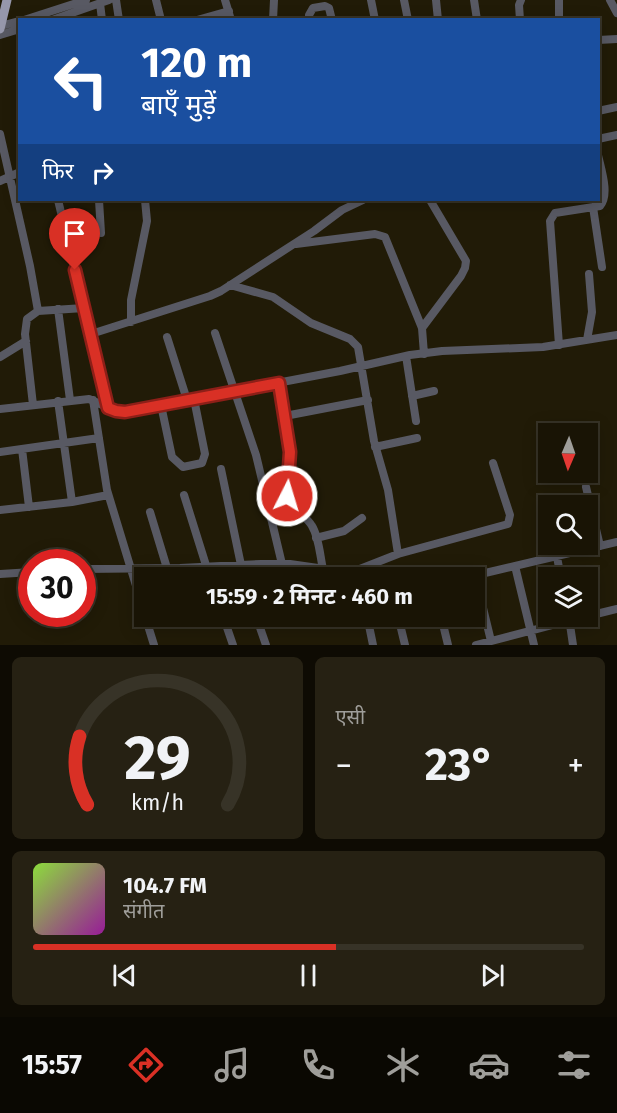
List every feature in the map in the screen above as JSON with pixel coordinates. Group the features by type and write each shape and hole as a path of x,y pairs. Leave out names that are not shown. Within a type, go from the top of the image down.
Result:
{"main road":[{"path":"0,29 7,0"}],"street":[{"path":"30,18 86,0"},
{"path":"64,18 109,0"},
{"path":"116,0 119,18"},
{"path":"156,0 160,18"},
{"path":"208,18 230,15 225,0"},
{"path":"273,18 274,0"},
{"path":"371,0 375,18"},
{"path":"404,0 408,18"},
{"path":"436,0 438,18"},
{"path":"474,0 477,18"},
{"path":"520,18 521,0"},
{"path":"559,18 560,0"},
{"path":"610,0 617,13"},
{"path":"100,3 102,18"},
{"path":"309,18 310,12 320,3 329,8 332,18"},
{"path":"0,29 18,22"},
{"path":"0,29 18,29"},
{"path":"600,40 617,39"},
{"path":"600,111 617,107"},
{"path":"0,134 38,311"},
{"path":"600,139 617,135"},
{"path":"0,181 18,173"},
{"path":"559,345 550,221 555,213 600,206 604,201 601,185"},
{"path":"58,201 108,408"},
{"path":"99,201 100,233"},
{"path":"130,322 131,300 147,221 145,201"},
{"path":"91,334 210,296 295,244 342,210 361,201"},
{"path":"422,327 461,276 466,261 431,201"},
{"path":"593,207 602,267"},
{"path":"295,244 375,234 385,237 422,327 424,354"},
{"path":"587,340 592,312 589,274"},
{"path":"230,285 273,297 311,323 350,339 358,347 375,447 388,490 398,554"},
{"path":"33,405 26,341 27,319 38,311 84,308"},
{"path":"58,309 70,400"},
{"path":"215,333 256,455 282,564"},
{"path":"0,409 58,401 93,400 116,411 125,412 406,356 559,345 617,335"},
{"path":"161,405 172,457 183,467 202,463 205,454 190,399 167,337"},
{"path":"0,357 26,341"},
{"path":"406,356 416,421"},
{"path":"279,383 291,461 287,496 289,503 311,525 323,567"},
{"path":"412,396 434,391"},
{"path":"93,400 108,495 134,580"},
{"path":"285,416 368,400"},
{"path":"58,401 72,502"},
{"path":"0,452 99,438"},
{"path":"375,447 417,438"},
{"path":"21,449 29,507"},
{"path":"266,495 291,461"},
{"path":"365,567 398,554 508,524 510,515 493,463"},
{"path":"221,469 241,565"},
{"path":"586,487 600,546"},
{"path":"0,510 72,502 108,495"},
{"path":"184,495 207,567 282,564 307,567"},
{"path":"150,512 167,567"},
{"path":"316,537 344,531 363,518"},
{"path":"485,573 617,542"},
{"path":"557,557 559,567"},
{"path":"514,566 534,645"},
{"path":"96,568 134,567"},
{"path":"0,574 18,573"},
{"path":"598,613 617,609"},
{"path":"485,619 490,641"},
{"path":"148,627 154,645"},
{"path":"227,627 233,645"},
{"path":"260,627 266,645"},
{"path":"369,627 373,645"},
{"path":"401,627 405,645"},
{"path":"444,627 448,645"},
{"path":"476,645 544,627"},
{"path":"570,627 573,645"}],"route":[{"path":"75,270 108,408 125,412 279,383 291,461 287,496"}]}
